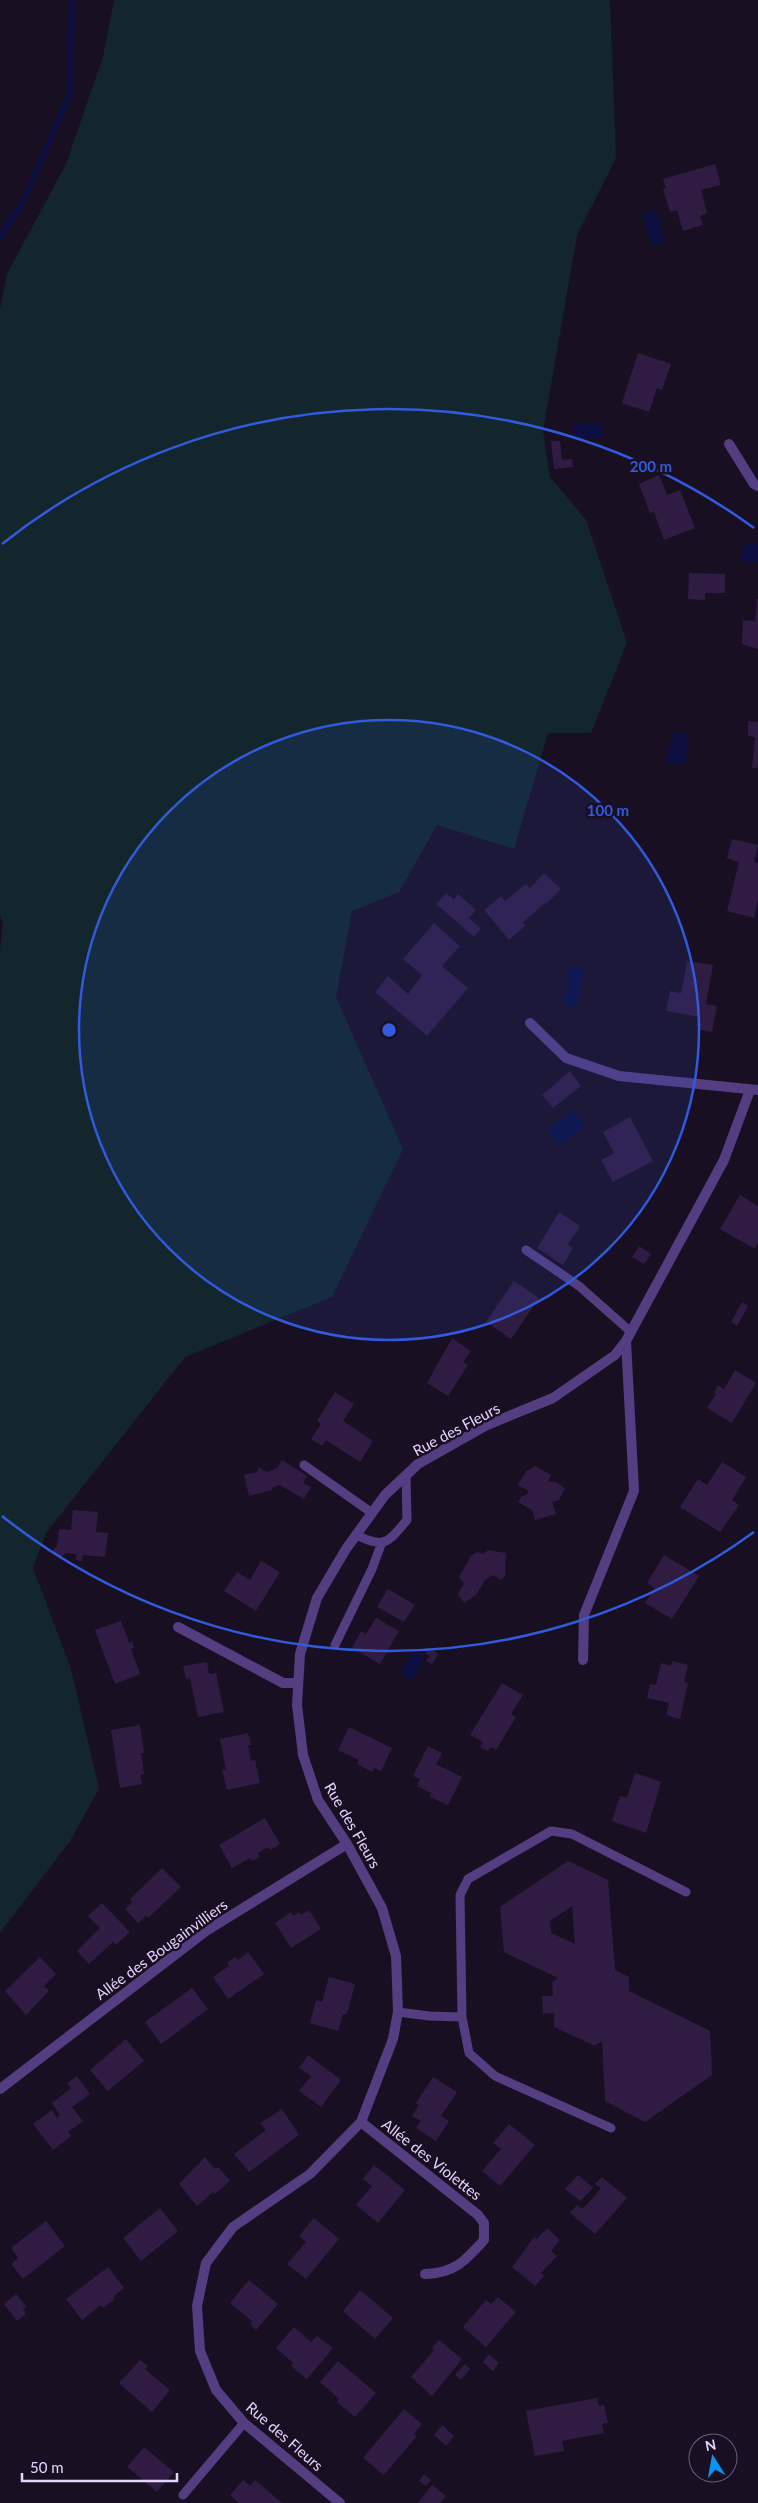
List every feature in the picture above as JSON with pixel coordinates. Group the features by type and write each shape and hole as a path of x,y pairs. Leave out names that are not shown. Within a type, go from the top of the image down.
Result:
{"street":[{"path":"730,444 754,484 758,486"},
{"path":"530,1023 566,1058 619,1076 754,1090"},
{"name":"Rue des Fleurs","path":"340,2503 244,2423 216,2390 200,2351 197,2306 206,2263 233,2227 310,2174 361,2122 393,2039 398,2012 396,1956 382,1908 347,1844 318,1800 302,1755 297,1706 300,1654 317,1598 356,1535 385,1495 406,1475 418,1464 487,1425 553,1398 615,1355 626,1341 724,1160 754,1090"},
{"path":"583,1660 584,1615 634,1491 626,1341"},
{"path":"178,1627 282,1683 298,1683"},
{"name":"Allée des Bougainvilliers","path":"0,2089 206,1931 347,1844"},
{"name":"Allée des Violettes","path":"361,2122 478,2215 484,2223 484,2240 462,2262 445,2273 426,2274"}],"lane":[{"path":"526,1250 579,1286 631,1332"},
{"path":"304,1464 372,1513"},
{"path":"356,1535 374,1544 389,1541 407,1520 406,1475"},
{"path":"335,1645 372,1569 382,1542"},
{"path":"611,2128 495,2076 470,2053 462,2017 460,1895 468,1879 551,1831 572,1834 686,1892"},
{"path":"398,2012 462,2017"},
{"path":"183,2495 244,2423"}],"shaded area":[{"path":"114,0 610,0 616,158 577,235 543,431 550,477 586,520 627,643 591,733 548,733 514,849 437,825 399,892 352,911 336,997 403,1149 332,1297 185,1357 46,1533 33,1568 71,1669 99,1789 70,1841 0,1933 0,949 3,925 0,914 0,309 7,274 66,164 103,57"},
{"path":"656,210 665,242 652,245 643,215"},
{"path":"602,423 603,438 575,439 573,424"},
{"path":"744,542 758,544 758,561 741,561"},
{"path":"672,733 688,734 685,763 666,763"},
{"path":"570,966 584,969 576,1007 563,1004"},
{"path":"573,1111 585,1126 560,1145 547,1130"},
{"path":"414,1651 424,1659 411,1681 400,1672"}],"building":[{"path":"715,164 721,185 701,190 707,213 700,216 703,225 683,231 677,210 670,212 663,189 666,188 663,179"},
{"path":"638,353 671,364 662,390 657,388 649,412 622,403"},
{"path":"551,441 560,441 562,460 572,459 573,467 554,469"},
{"path":"659,475 667,495 680,490 695,528 664,540 654,512 650,513 639,484"},
{"path":"689,573 725,574 725,593 705,593 705,600 688,599"},
{"path":"757,599 758,649 742,644 743,620 755,621"},
{"path":"748,721 758,722 758,768 752,768 755,737 748,736"},
{"path":"732,839 758,845 754,862 758,863 758,900 754,918 727,911 739,862 727,858"},
{"path":"544,873 561,889 523,922 525,926 509,940 484,910 501,896 505,901 526,884 530,888"},
{"path":"446,893 454,899 458,894 476,910 469,918 481,929 474,937 436,904"},
{"path":"434,923 460,946 442,966 468,988 427,1036 375,992 388,976 408,994 422,975 403,959"},
{"path":"687,961 713,965 706,1004 717,1006 712,1032 698,1029 700,1017 666,1011 670,991 681,993"},
{"path":"570,1071 581,1086 553,1108 542,1095"},
{"path":"630,1117 653,1161 613,1182 601,1160 614,1153 603,1132"},
{"path":"740,1195 758,1206 758,1243 755,1249 720,1229"},
{"path":"559,1212 580,1226 568,1244 573,1248 563,1265 537,1248"},
{"path":"639,1246 651,1254 644,1264 632,1257"},
{"path":"514,1281 539,1298 511,1339 486,1322"},
{"path":"742,1302 748,1306 737,1326 731,1322"},
{"path":"452,1338 471,1351 463,1362 468,1365 448,1396 427,1383"},
{"path":"735,1370 756,1383 732,1423 707,1408 716,1394 714,1393 718,1385 724,1389"},
{"path":"335,1392 354,1404 343,1421 373,1441 360,1462 326,1440 322,1446 311,1439 321,1424 317,1421"},
{"path":"282,1460 307,1476 303,1483 311,1487 304,1499 280,1485 273,1487 272,1490 249,1496 244,1475 257,1472 259,1467 267,1472 277,1468"},
{"path":"722,1462 746,1477 732,1500 739,1505 720,1532 680,1507 698,1479 707,1485"},
{"path":"535,1466 551,1475 548,1482 556,1482 565,1488 559,1500 552,1502 556,1514 535,1520 532,1510 518,1502 529,1491 518,1485 526,1471"},
{"path":"73,1510 98,1512 96,1532 108,1533 105,1557 83,1555 82,1561 76,1560 76,1554 65,1553 60,1559 52,1551 57,1546 59,1529 71,1530"},
{"path":"488,1550 506,1553 505,1576 501,1580 493,1575 485,1580 476,1595 464,1603 458,1594 464,1584 459,1577 471,1556 477,1552 483,1554"},
{"path":"664,1555 699,1576 672,1619 645,1603 655,1588 647,1583"},
{"path":"261,1561 280,1572 256,1611 224,1591 237,1572 250,1580"},
{"path":"388,1589 415,1605 404,1622 377,1607"},
{"path":"376,1618 399,1631 380,1664 352,1648 361,1631 366,1634"},
{"path":"121,1621 129,1643 132,1641 134,1648 131,1649 140,1674 115,1684 95,1630"},
{"path":"428,1647 438,1654 432,1664 426,1661 430,1656 425,1653"},
{"path":"672,1661 688,1665 684,1682 688,1683 680,1719 666,1715 669,1703 647,1698 650,1684 656,1685 661,1663 671,1666"},
{"path":"207,1662 209,1674 216,1673 224,1712 198,1717 190,1678 186,1679 183,1666"},
{"path":"502,1683 523,1695 511,1714 516,1717 496,1750 491,1747 488,1751 480,1747 483,1742 470,1735"},
{"path":"140,1725 144,1753 141,1753 144,1774 140,1775 142,1784 120,1788 111,1730"},
{"path":"349,1727 392,1748 381,1771 374,1768 372,1772 357,1764 359,1760 338,1750"},
{"path":"248,1733 251,1745 248,1745 251,1761 255,1760 260,1783 227,1790 222,1770 226,1770 220,1739"},
{"path":"428,1746 442,1753 436,1764 462,1777 448,1805 430,1797 431,1793 417,1786 420,1779 413,1776"},
{"path":"635,1773 661,1782 646,1833 612,1821 620,1796 627,1798"},
{"path":"265,1818 280,1844 270,1850 268,1847 258,1853 260,1857 252,1861 250,1858 232,1868 219,1845"},
{"path":"568,1861 608,1880 615,1970 629,1977 629,1991 710,2031 712,2075 645,2122 605,2101 602,2041 595,2046 554,2027 554,2013 543,2014 542,1996 553,1996 552,1982 558,1978 504,1952 500,1907","holes":["572,1906 575,1944 551,1933 550,1921"]},
{"path":"162,1868 181,1887 148,1918 146,1916 138,1923 125,1909 132,1902 130,1899"},
{"path":"102,1903 130,1932 116,1945 113,1942 89,1964 77,1951 100,1928 88,1916"},
{"path":"309,1910 321,1929 291,1948 275,1923 291,1912 293,1916 299,1912 301,1915"},
{"path":"248,1952 264,1974 228,1999 213,1977 229,1966 227,1963 235,1957 238,1960"},
{"path":"40,1957 56,1974 44,1986 49,1991 26,2015 5,1991"},
{"path":"329,1977 355,1984 348,2010 346,2015 343,2014 338,2031 310,2023 316,2000 322,2002"},
{"path":"192,1988 208,2009 161,2044 145,2022"},
{"path":"126,2039 144,2061 108,2091 90,2070"},
{"path":"308,2055 341,2080 321,2107 299,2091 311,2076 299,2068"},
{"path":"77,2076 90,2094 72,2107 83,2121 68,2132 71,2136 53,2150 33,2124 52,2110 57,2118 60,2115 52,2103 71,2088 67,2083"},
{"path":"433,2077 457,2092 441,2116 449,2121 436,2141 416,2128 421,2121 412,2116 419,2105 416,2103"},
{"path":"282,2109 299,2135 249,2172 234,2154 266,2130 260,2123"},
{"path":"509,2124 535,2145 500,2186 482,2171 501,2149 493,2143"},
{"path":"205,2157 215,2169 218,2167 230,2181 197,2206 179,2184"},
{"path":"374,2165 405,2190 378,2223 356,2205 372,2186 363,2179"},
{"path":"578,2175 593,2188 580,2201 565,2189"},
{"path":"602,2177 627,2198 595,2234 570,2213 577,2205 582,2209 592,2199 601,2188 595,2184"},
{"path":"160,2208 178,2231 141,2261 123,2238"},
{"path":"314,2218 339,2239 306,2279 287,2264 306,2242 299,2236"},
{"path":"46,2221 65,2246 23,2279 11,2264 18,2258 11,2248"},
{"path":"547,2228 560,2240 551,2251 557,2256 541,2273 544,2276 535,2286 512,2267 534,2237 537,2239"},
{"path":"108,2267 124,2288 114,2296 114,2300 103,2308 101,2305 82,2320 66,2299"},
{"path":"249,2280 278,2304 256,2330 250,2324 252,2321 230,2303"},
{"path":"360,2290 393,2318 375,2339 343,2311"},
{"path":"16,2294 26,2306 23,2309 26,2314 17,2321 4,2304"},
{"path":"498,2297 516,2312 486,2347 463,2327 486,2300 491,2304"},
{"path":"294,2327 311,2342 317,2336 333,2348 307,2379 291,2366 293,2363 276,2348"},
{"path":"439,2340 462,2359 432,2396 411,2377 434,2350 432,2348"},
{"path":"489,2354 499,2363 493,2371 483,2362"},
{"path":"140,2360 148,2366 145,2369 170,2390 152,2412 119,2383"},
{"path":"338,2361 376,2393 355,2417 337,2402 339,2399 320,2382"},
{"path":"465,2364 470,2369 461,2380 455,2375"},
{"path":"597,2398 599,2406 604,2405 608,2423 602,2424 604,2433 562,2441 564,2451 535,2456 526,2411"},
{"path":"404,2409 422,2424 414,2434 417,2436 384,2475 363,2458"},
{"path":"442,2425 454,2436 446,2446 434,2435"},
{"path":"144,2447 174,2472 157,2492 127,2467"},
{"path":"424,2474 431,2480 426,2486 419,2481"},
{"path":"243,2480 250,2486 255,2480 282,2503 239,2503 230,2495"},
{"path":"432,2485 446,2496 440,2503 418,2503"}],"waterway":[{"path":"0,237 23,202 70,93 72,0"}]}
